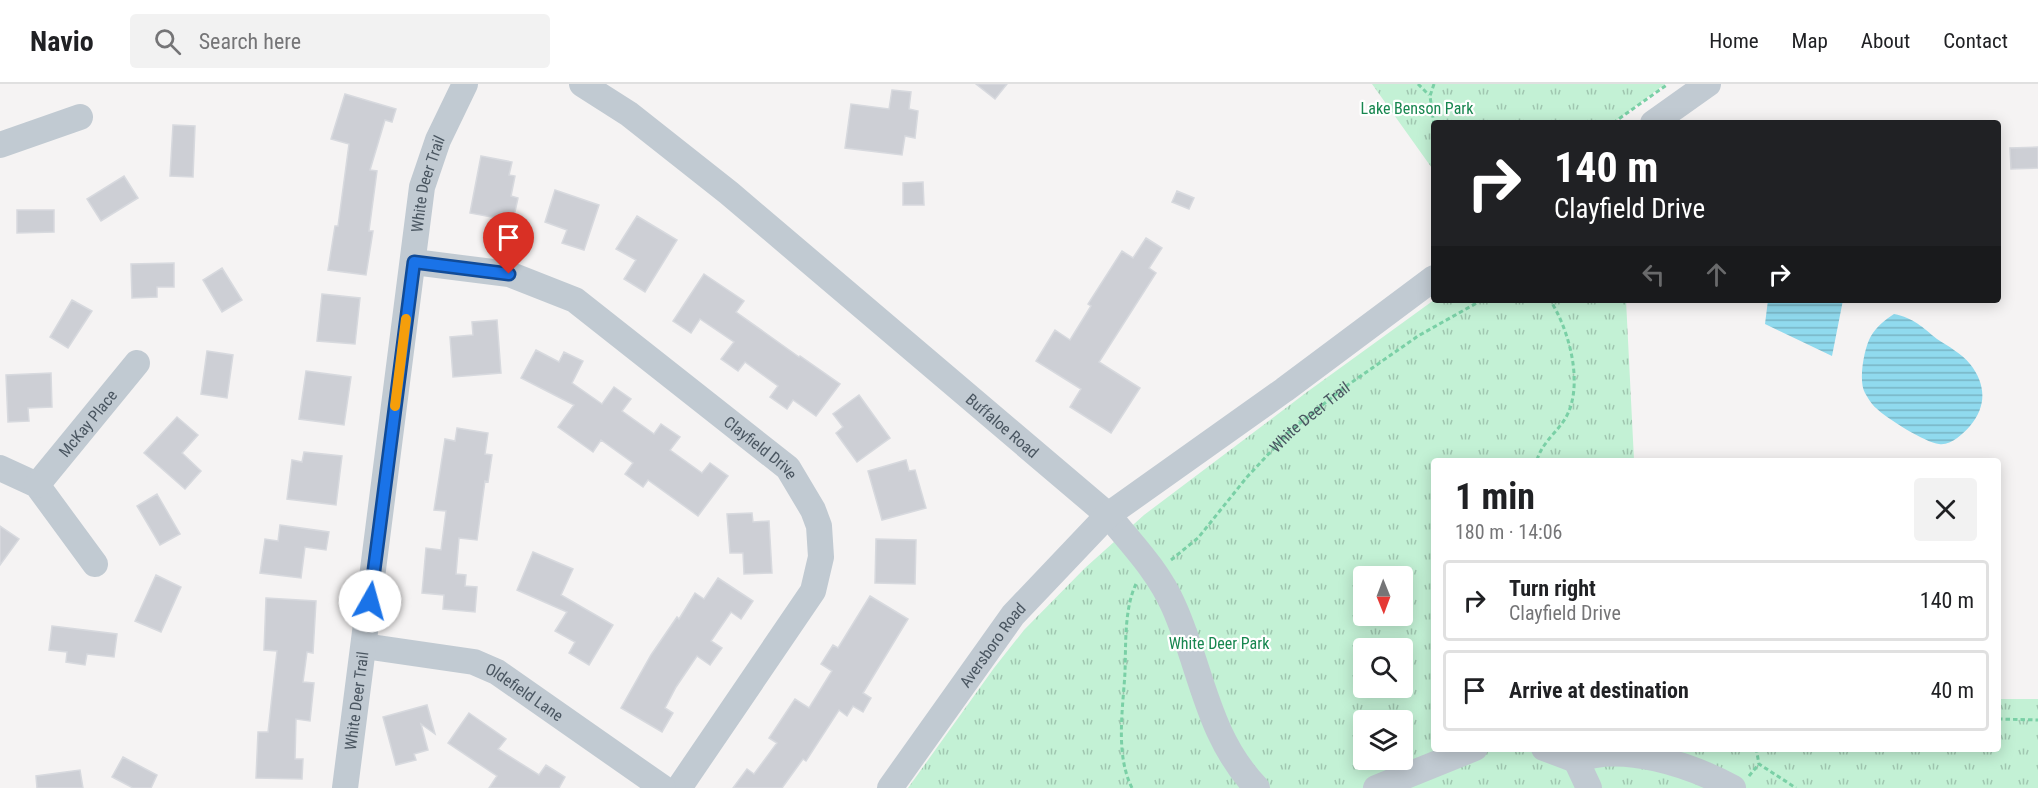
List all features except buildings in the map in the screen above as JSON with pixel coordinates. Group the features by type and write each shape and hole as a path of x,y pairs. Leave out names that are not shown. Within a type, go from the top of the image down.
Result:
{"street":[{"name":"White Deer Trail","path":"345,788 422,187 438,140 465,84"},
{"name":"Buffaloe Road","path":"582,84 629,114 729,193 1108,515 1155,571 1185,631 1206,702 1217,727 1233,758 1257,788"},
{"path":"1657,120 1708,84"},
{"path":"0,145 80,117"},
{"name":"Clayfield Drive","path":"414,262 509,274 575,300 788,468 813,510 819,526 821,557 813,591 679,788"},
{"path":"1108,515 1275,397 1431,280"},
{"name":"McKay Place","path":"37,485 137,363"},
{"path":"0,468 37,485 95,564"},
{"name":"Aversboro Road","path":"890,788 1013,615 1108,515"},
{"name":"Oldefield Lane","path":"364,646 474,662 497,672 663,788"},
{"path":"1376,788 1465,752"},
{"path":"1555,752 1576,760 1588,755 1603,753 1635,755 1739,786"},
{"path":"1576,760 1589,788"}],"path":[{"path":"1418,84 1430,96"},
{"path":"1433,120 1430,96 1434,84"},
{"path":"1617,120 1668,84"},
{"name":"White Deer Trail","path":"1163,566 1198,538 1247,477 1290,431 1317,408 1418,336 1477,303"},
{"path":"1538,458 1544,445 1569,411 1573,382 1572,358 1567,332 1552,303"},
{"path":"1132,788 1124,759 1122,734 1125,644 1134,589 1140,580"},
{"path":"2001,719 2038,720"},
{"path":"1757,752 1759,764 1796,788"},
{"path":"1739,786 1759,764"}],"green space":[{"name":"Lake Benson Park","path":"1372,84 1665,84 1617,120 1431,120 1431,167"},
{"name":"White Deer Park","path":"1431,302 1626,303 1634,458 1431,458 1431,752 2001,752 2001,699 2038,699 2038,788 908,788 1024,630 1085,568 1144,515"}],"water":[{"path":"1768,303 1842,303 1832,356 1765,324"},
{"path":"1894,314 1917,324 1959,354 1970,364 1979,379 1982,387 1982,403 1976,418 1960,436 1952,441 1943,444 1933,443 1916,435 1881,412 1865,393 1862,373 1868,341 1873,332"}],"slow traffic":[{"path":"395,406 406,319"}],"route":[{"path":"370,601 414,262 509,274"}]}
